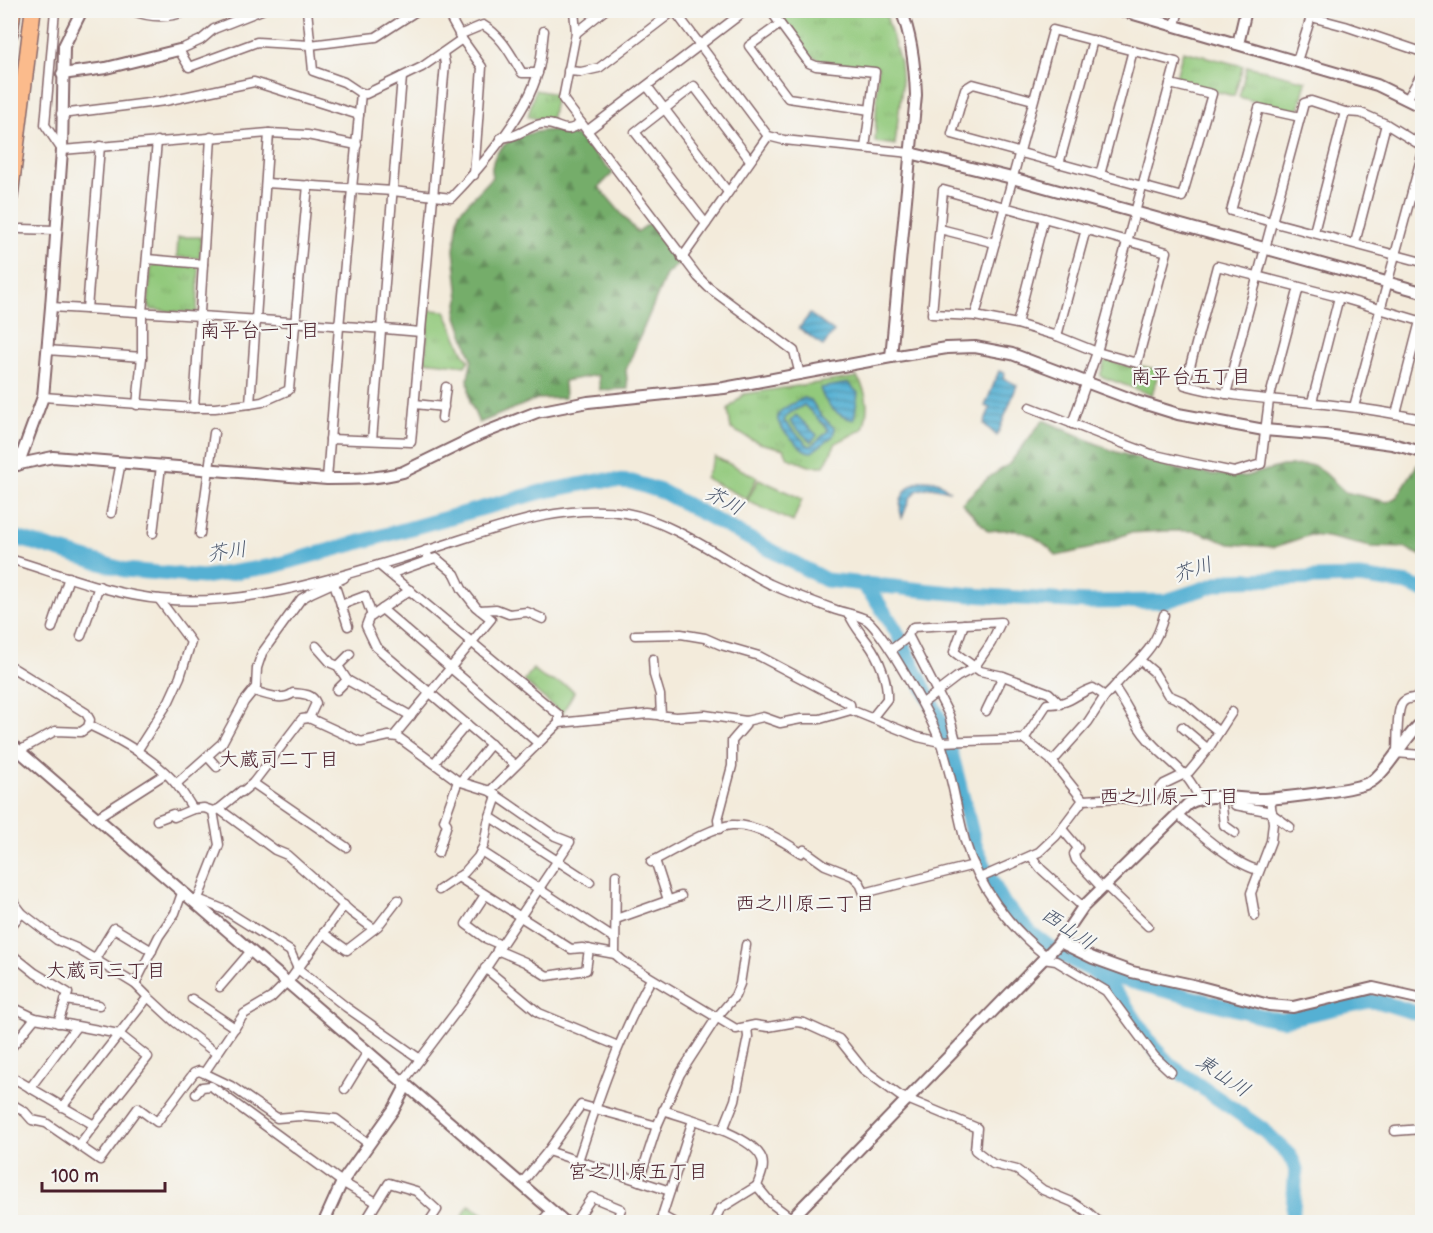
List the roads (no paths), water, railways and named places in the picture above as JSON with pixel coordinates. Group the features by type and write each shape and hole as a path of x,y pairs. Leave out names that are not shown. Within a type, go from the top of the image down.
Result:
{"highway":[{"path":"10,33 13,10"},
{"path":"10,197 33,10"}],"street":[{"path":"55,10 45,125 62,150"},
{"path":"14,466 42,397 62,150 64,46 82,10"},
{"path":"130,10 148,17 157,17 175,16 189,10"},
{"path":"63,74 106,68 179,50 201,40 214,29 262,10"},
{"path":"307,10 313,71 347,84 361,93 370,93 402,77 442,53 460,37 483,25 503,42 522,73 538,73"},
{"path":"179,50 189,67 257,42 310,45 376,37 418,10"},
{"path":"446,10 460,37 482,67 474,176"},
{"path":"574,10 576,33 563,99 682,258 708,287 794,351 800,375"},
{"path":"576,33 604,10"},
{"path":"587,131 746,10"},
{"path":"770,10 809,63 816,66 875,72 865,148"},
{"path":"891,357 916,95 915,65 901,10"},
{"path":"1120,10 1377,85 1408,98 1422,107"},
{"path":"1174,25 1179,10"},
{"path":"1238,44 1246,10"},
{"path":"568,72 599,68 674,11 768,136 783,140 910,153 1012,178 1422,292"},
{"path":"1297,61 1311,17 1422,52"},
{"path":"780,24 749,46 788,98 870,110"},
{"path":"975,316 1053,30 1176,62 1097,352 1072,424"},
{"path":"266,183 393,191 452,198 474,176 526,102 538,73 544,31"},
{"path":"1059,164 1093,40"},
{"path":"1100,175 1133,50"},
{"path":"330,439 411,442 445,64 442,53"},
{"path":"1408,98 1422,73"},
{"path":"372,440 402,77"},
{"path":"61,114 165,100 254,82 359,115"},
{"path":"1033,100 973,84 964,89 952,134 1182,197 1212,94 1170,84"},
{"path":"647,86 728,192"},
{"path":"706,224 635,132 694,86 750,160"},
{"path":"327,479 361,93"},
{"path":"1226,394 1304,103 1311,101 1345,112 1361,113 1386,124 1422,146"},
{"path":"1300,117 1259,108 1231,211 1422,262"},
{"path":"1314,232 1345,112"},
{"path":"501,138 516,135 541,124 571,130 581,123"},
{"path":"1354,243 1386,124"},
{"path":"62,150 269,133 307,135 357,145"},
{"path":"250,404 269,133"},
{"path":"682,258 768,136"},
{"path":"194,408 211,137"},
{"path":"137,405 142,312 157,141"},
{"path":"87,309 100,146"},
{"path":"1354,407 1422,155"},
{"path":"42,397 137,405 215,408 262,402 288,390 308,185"},
{"path":"943,190 1044,218 1167,252 1137,363 1097,352 1057,336 1017,324 975,316 932,314 943,190"},
{"path":"1017,324 1044,218"},
{"path":"21,229 56,230"},
{"path":"940,229 995,243"},
{"path":"1057,336 1086,229"},
{"path":"147,259 203,264"},
{"path":"1396,414 1419,321 1339,297 1217,266 1185,386 1269,400 1354,407 1422,419"},
{"path":"1030,407 1151,454 1234,472 1261,464 1269,400 1299,287"},
{"path":"1312,402 1339,297"},
{"path":"51,307 256,319 421,332"},
{"path":"14,466 53,457 327,479 364,479 403,472 481,434 537,412 588,402 724,388 891,357 975,346 1012,354 1178,414 1264,430 1392,444 1422,452"},
{"path":"47,350 141,357"},
{"path":"442,418 446,387"},
{"path":"415,404 444,406"},
{"path":"200,534 214,433"},
{"path":"111,513 121,462"},
{"path":"153,533 161,466"},
{"path":"10,559 99,586 159,599 232,597 282,590 355,572 538,517 594,510 624,513 663,525 802,598 867,620 893,649 941,741 966,843 974,865 999,907 1044,957 1056,961 1106,991 1154,1056 1171,1072"},
{"path":"426,550 429,560"},
{"path":"216,810 253,783 302,719 309,718 361,742 394,736 491,619 462,589 455,574 436,558 390,574"},
{"path":"379,565 559,715 559,723"},
{"path":"176,784 222,743 244,702 256,687 257,668 262,653 301,599 355,572"},
{"path":"52,628 69,577"},
{"path":"334,584 348,626"},
{"path":"81,636 99,586"},
{"path":"410,590 369,618 366,626 376,647 515,765"},
{"path":"341,605 366,596 372,616"},
{"path":"137,751 169,701 180,677 191,642 159,599"},
{"path":"382,609 538,743"},
{"path":"480,610 496,609 509,614 527,612 543,619"},
{"path":"849,615 853,625 870,645 878,659 886,686 886,699 872,718"},
{"path":"1052,762 1088,722 1105,696 1141,660 1158,637 1164,615"},
{"path":"893,649 906,638 913,627 1001,622 992,643 974,668 957,677 923,703"},
{"path":"964,624 954,652 974,668 1049,693 1060,704"},
{"path":"635,635 681,634 705,638 759,656 850,705 851,710"},
{"path":"906,638 949,715 956,741"},
{"path":"316,646 331,663 338,666 347,680 411,716"},
{"path":"338,666 350,654"},
{"path":"653,659 654,675 660,695 661,716"},
{"path":"1141,660 1154,672 1168,695 1182,701 1219,732"},
{"path":"10,666 86,713 90,718 89,725 81,732 55,731 13,750 96,818 182,894 196,902 250,952 565,1222"},
{"path":"986,711 1003,676"},
{"path":"337,690 347,680"},
{"path":"1114,687 1125,700 1146,738 1184,776 1196,790 1198,797"},
{"path":"1024,739 1047,704 1060,704 1074,700 1093,688 1105,696"},
{"path":"254,691 281,697 287,697 293,693 309,695 316,703 309,718"},
{"path":"1396,751 1401,703 1406,699 1422,697"},
{"path":"439,890 458,877 482,851 494,794 515,765 559,723 648,714 676,717 716,715 746,721 763,717 780,723 801,719 820,719 851,710 918,737 941,741 1024,739 1052,762 1083,800"},
{"path":"1083,800 1121,798 1146,801 1151,799 1164,784 1184,776 1208,749 1232,712"},
{"path":"719,829 718,819 732,765 732,741 746,721"},
{"path":"757,1186 771,1203 792,1221 1058,943 1083,907 1177,814 1198,797 1270,798 1357,788 1372,781 1422,722"},
{"path":"434,764 467,724"},
{"path":"89,725 116,737 137,751 176,784 193,808"},
{"path":"1182,727 1208,749"},
{"path":"324,1222 342,1182 394,1109 404,1084 420,1059 462,1004 570,842 555,836 494,794 459,782 394,736"},
{"path":"438,854 447,824 444,820 459,782 491,744"},
{"path":"1396,751 1422,756"},
{"path":"208,757 217,767"},
{"path":"96,818 165,774"},
{"path":"253,783 346,847"},
{"path":"1226,797 1235,805 1272,813 1290,827"},
{"path":"1226,797 1224,825 1235,833"},
{"path":"1255,916 1251,893 1271,841 1270,798"},
{"path":"981,877 1031,856 1049,843 1083,800"},
{"path":"157,820 173,814 174,817 193,808 216,810 275,850 287,855 344,905 379,928"},
{"path":"196,902 219,845 216,810"},
{"path":"1177,814 1250,869 1259,870"},
{"path":"490,817 590,882"},
{"path":"668,900 653,861 730,825 749,827 779,839 801,853 804,850 825,865 854,876 864,893 974,865"},
{"path":"1062,829 1078,848 1074,854 1076,860 1148,926"},
{"path":"482,851 615,939"},
{"path":"1031,856 1041,869 1083,907"},
{"path":"615,954 616,875"},
{"path":"458,877 571,949 589,949 615,954 651,979 668,986 736,1029 796,1022 804,1023 838,1039 863,1069 908,1100 977,1128 975,1150 993,1164 1017,1170 1043,1190 1072,1202 1099,1222"},
{"path":"135,984 175,913 182,894"},
{"path":"485,894 466,924 547,976 586,970 589,949"},
{"path":"616,918 681,896"},
{"path":"10,897 22,913 57,940 76,948 135,984 175,1022 217,1054"},
{"path":"323,933 347,951 379,928 398,900"},
{"path":"196,902 225,910 290,951 298,969 346,1007 420,1059"},
{"path":"204,1073 244,1014 271,998 287,983 344,905"},
{"path":"10,927 22,913"},
{"path":"95,959 114,928 152,951"},
{"path":"1058,943 1132,972 1269,1005 1293,1006 1373,988 1422,999"},
{"path":"639,1181 663,1110 680,1074 717,1017 735,996 740,984 746,945"},
{"path":"220,987 250,952"},
{"path":"10,953 35,973 68,993 58,1023"},
{"path":"485,968 539,1013 618,1046"},
{"path":"578,1161 594,1109 618,1046 651,979"},
{"path":"62,1107 148,997"},
{"path":"192,999 235,1028"},
{"path":"65,1000 99,1005"},
{"path":"10,1006 35,1018 119,1034 148,1057 80,1144"},
{"path":"10,1049 35,1018"},
{"path":"30,1088 76,1027"},
{"path":"723,1130 735,1100 748,1038 747,1028"},
{"path":"345,1089 368,1053"},
{"path":"10,1103 25,1112 32,1120 46,1123 80,1144 100,1160 138,1107 157,1122 194,1073 199,1071 231,1086 277,1118 300,1116 336,1119 369,1144"},
{"path":"10,1076 94,1125"},
{"path":"196,1094 202,1088 211,1086 342,1182 376,1202"},
{"path":"520,1184 548,1151 581,1105 657,1126"},
{"path":"663,1110 723,1130 741,1139 762,1157 764,1166 757,1186 720,1209 714,1222"},
{"path":"673,1222 662,1216 693,1120"},
{"path":"1395,1131 1422,1129"},
{"path":"548,1151 670,1191"},
{"path":"365,1222 389,1183 416,1191 437,1210 429,1222"},
{"path":"575,1222 592,1197 621,1209 616,1222"},
{"path":"541,1222 551,1210"}],"water":[{"path":"810,314 834,332 823,346 799,328"},
{"path":"999,371 1005,373 1003,378 1017,385 997,436 984,424 990,408 985,406"},
{"path":"848,383 858,393 854,420 832,409 820,388"},
{"path":"804,398 811,400 819,413 835,429 833,436 812,452 799,446 785,432 778,420 781,411","holes":["804,405 828,429 811,446 784,421 787,415"]},
{"path":"796,415 817,435 811,442 790,422"},
{"path":"923,480 938,481 950,491 931,487 918,490 910,498 902,518 901,499 907,489"}],"waterway":[{"name":"芥川","path":"10,536 125,570 203,577 273,566 541,492 603,480 632,482 663,492 826,580 971,595 1086,602 1166,601 1230,580 1359,577 1408,584 1422,590"},
{"path":"1420,589 1422,580"},
{"name":"西山川","path":"862,584 877,601 895,629 939,718 950,748 975,845 990,878 1004,904 1032,934 1058,953 1095,972 1266,1017 1282,1020 1369,1001 1381,1002 1422,1015"},
{"name":"東山川","path":"1097,974 1124,1003 1153,1047 1171,1066 1262,1129 1290,1155 1296,1169 1292,1222"}],"tunnel":[{"path":"10,228 21,229"}],"district":[{"name":"南平台一丁目","path":"260,331"},
{"name":"南平台五丁目","path":"1191,377"},
{"name":"大蔵司二丁目","path":"279,760"},
{"name":"西之川原一丁目","path":"1169,797"},
{"name":"西之川原二丁目","path":"805,904"},
{"name":"大蔵司三丁目","path":"106,971"},
{"name":"宮之川原五丁目","path":"638,1172"}]}
